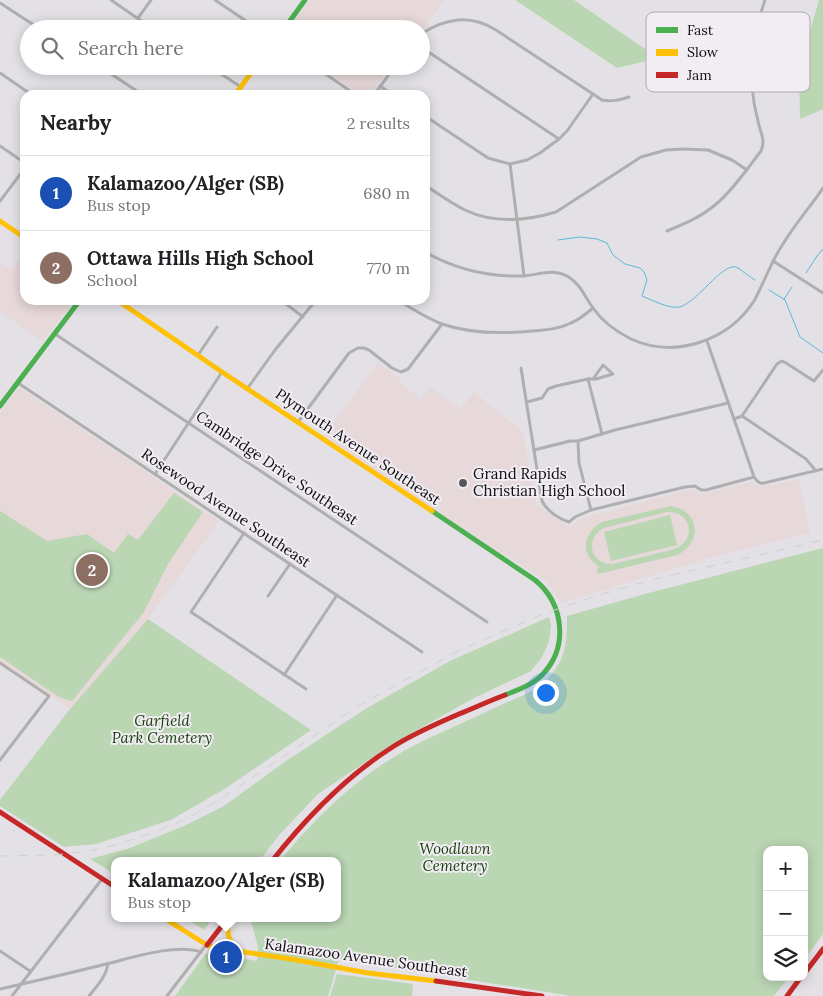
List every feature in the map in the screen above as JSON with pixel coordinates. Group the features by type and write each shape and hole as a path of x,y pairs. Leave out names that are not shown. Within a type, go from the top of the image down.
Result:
{"main road":[{"path":"291,20 305,0"},
{"path":"238,90 249,75"},
{"path":"0,221 20,235"},
{"path":"0,406 76,305"},
{"name":"Plymouth Avenue Southeast","path":"124,305 247,389 532,578 550,597 557,611 560,633 557,648 547,669 537,679 521,688 405,739 380,755 354,774 320,805 275,857"},
{"path":"0,812 111,885"},
{"name":"Kalamazoo Avenue Southeast","path":"170,922 207,945 218,948 368,973 542,996"},
{"path":"207,945 225,922"},
{"path":"227,922 226,932 228,939 241,952"},
{"path":"808,969 823,949"},
{"path":"787,996 799,981"}],"street":[{"path":"111,0 141,20"},
{"path":"138,18 151,0"},
{"path":"215,0 245,20"},
{"path":"761,12 765,0"},
{"path":"0,3 26,20"},
{"path":"430,29 448,21 458,20 488,25 602,100 610,101 629,97"},
{"path":"430,53 559,140"},
{"path":"0,74 24,90"},
{"path":"113,75 135,90"},
{"path":"222,75 240,87"},
{"path":"327,75 349,90"},
{"path":"377,90 389,75"},
{"path":"380,86 386,90"},
{"path":"667,231 695,218 716,204 733,187 761,151 763,136 758,124 753,92"},
{"path":"430,119 488,158 510,164 527,160 559,140 593,94"},
{"path":"0,146 20,160"},
{"path":"430,188 473,214 495,219 517,220 536,218 556,212 641,157 666,150 708,150 732,160 747,170"},
{"path":"510,164 524,276"},
{"path":"0,201 20,175"},
{"path":"430,255 460,268 494,275 524,276 552,272 562,274 569,277 581,288 593,308 616,330 639,342 657,346 683,346 707,340 726,330 746,312 760,291 773,261 790,233 823,188"},
{"path":"773,261 823,293"},
{"path":"287,305 303,317"},
{"path":"247,389 275,350 312,305"},
{"path":"406,305 442,324 464,330 494,333 553,330 578,320 593,308"},
{"path":"298,422 349,353 358,348 364,348 392,368 401,372 408,369 442,324"},
{"path":"198,356 217,328"},
{"name":"Cambridge Drive Southeast","path":"55,334 487,622"},
{"path":"707,340 754,477 760,484 823,470"},
{"path":"734,419 742,416 777,364 782,361 814,381 823,370"},
{"path":"527,402 542,398 548,389 556,386 596,379 613,374 603,365 593,379"},
{"path":"521,368 542,502 547,509 564,520 569,522 574,517 591,510 685,487 695,486 701,490 706,490 754,477"},
{"path":"154,474 222,372"},
{"path":"588,379 602,434"},
{"name":"Rosewood Avenue Southeast","path":"18,383 422,652"},
{"path":"534,450 570,441 578,442 602,434 728,403"},
{"path":"742,416 806,459 816,471"},
{"path":"578,442 579,463 591,510"},
{"path":"244,533 191,612 306,689"},
{"path":"268,596 290,564"},
{"path":"284,675 337,595"},
{"path":"0,663 49,696 0,760"},
{"path":"12,996 102,879"},
{"path":"167,996 207,945"},
{"path":"0,988 119,960 162,952 194,950 201,952"},
{"path":"0,951 31,972"},
{"path":"89,996 103,979 108,964"}],"shaded area":[{"path":"310,0 444,0 430,20 295,20"},
{"path":"332,75 384,75 373,90 354,90"},
{"path":"20,258 20,305 70,305 43,341 0,312 0,262 12,270"},
{"name":"Grand Rapids Christian High School","path":"378,363 401,379 399,382 421,399 430,387 460,409 474,392 523,432 536,505 567,525 571,526 583,518 691,489 702,494 750,482 763,487 799,479 810,533 709,558 561,603 552,588 544,580 404,490 324,435"},
{"path":"19,388 219,521 148,619 70,709 0,662 0,413"}],"green space":[{"path":"515,0 574,0 646,50 646,61 617,68"},
{"path":"819,0 823,0 823,109 800,119 799,92 810,92 810,32"},
{"path":"174,493 203,512 168,564 144,612 72,701 59,697 0,657 0,511 47,541 87,534 114,553 128,534 138,540"},
{"path":"671,506 681,509 688,514 695,528 691,543 677,555 598,574 597,569 600,567 589,557 586,544 590,532 602,522","holes":["667,512 676,513 687,522 689,528 685,541 680,546 671,550 613,564 599,560 592,550 594,538 604,528"]},
{"path":"670,515 677,545 611,561 604,532"},
{"name":"Woodlawn Cemetery","path":"823,548 823,934 808,955 808,846 763,846 763,981 786,981 774,996 572,996 339,959 328,996 175,996 206,953 257,961 258,946 251,922 341,922 341,857 283,857 328,808 364,777 384,763 425,740 528,693 543,684 561,660 566,639 567,616"},
{"path":"549,617 551,625 549,641 542,657 531,671 474,698 394,743 318,794 280,834 262,857 111,857 111,872 90,859 127,849 184,826 224,806 286,761 367,708 450,661"},
{"name":"Garfield Park Cemetery","path":"148,619 311,730 226,788 171,820 96,844 64,847 0,806 0,800 70,709"},
{"path":"191,922 210,922 204,930"},
{"path":"337,974 413,984 412,996 330,996"}],"waterway":[{"path":"558,240 580,237 597,239 607,243 613,255 625,264 640,268 644,272 647,280 642,296 670,307 679,307 686,304 730,267 736,267 755,280"},
{"path":"806,273 823,249"},
{"path":"784,299 792,287"},
{"path":"769,290 785,300 800,337 823,353"}],"railway":[{"path":"0,856 54,855 89,851 150,834 186,819 216,802 358,706 458,651 546,613 599,595 651,580 823,540"}],"traffic: fast":[{"path":"291,20 305,0"},
{"path":"0,406 76,305"},
{"path":"432,511 535,580 545,590 557,613 560,626 559,639 551,664 534,682 505,695"}],"traffic: slow":[{"path":"239,90 249,75"},
{"path":"0,221 20,235"},
{"path":"124,305 432,511"},
{"path":"170,922 207,945 218,948 368,973 436,981"},
{"path":"229,922 229,937 240,952"}],"traffic: jam":[{"path":"275,857 312,814 357,772 374,760 399,743 424,730 505,695"},
{"path":"0,812 111,884"},
{"path":"207,945 225,922"},
{"path":"808,969 823,949"},
{"path":"436,981 542,996"},
{"path":"787,996 798,981"}],"place":[{"name":"Grand Rapids Christian High School","path":"463,483"},
{"name":"Ottawa Hills High School","path":"92,570"},
{"name":"Kalamazoo/Alger (SB)","path":"226,957"}]}
